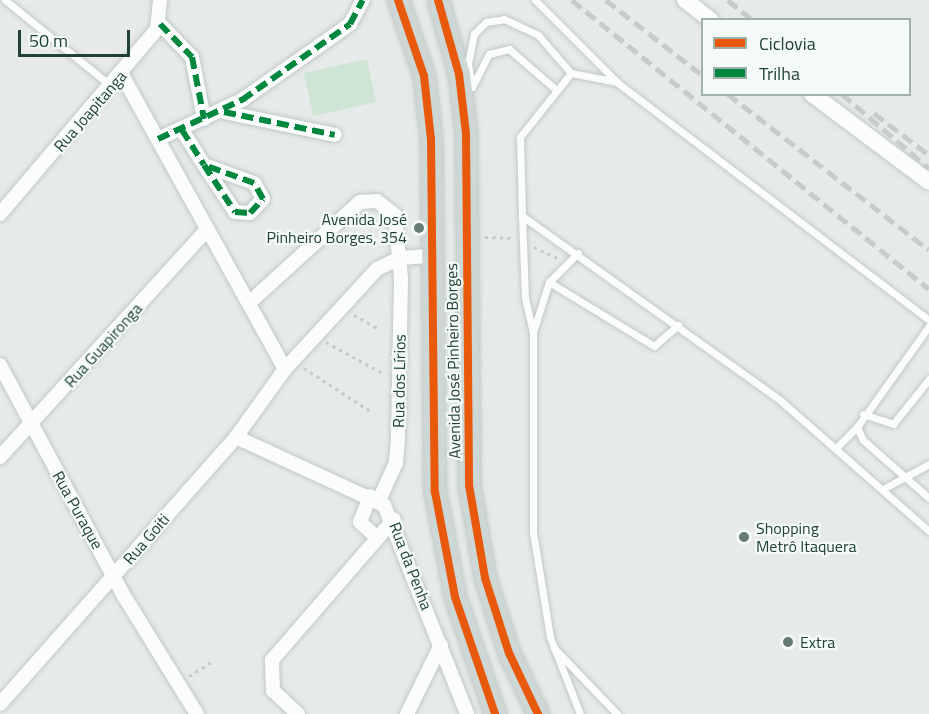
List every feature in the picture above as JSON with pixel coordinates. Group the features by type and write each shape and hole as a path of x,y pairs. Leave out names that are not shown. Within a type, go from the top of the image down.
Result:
{"main road":[{"name":"Avenida José Pinheiro Borges","path":"398,0 424,76 432,256 435,492 454,597 495,714"},
{"name":"Avenida José Pinheiro Borges","path":"438,0 459,74 466,134 469,485 485,578 509,653 538,714"}],"street":[{"path":"160,0 160,24 192,57 204,119"},
{"path":"158,139 224,112 350,24 363,0"},
{"path":"685,0 708,18"},
{"name":"Rua Joapitanga","path":"0,214 122,75 160,24"},
{"path":"122,75 206,231 289,365"},
{"path":"815,96 929,182"},
{"path":"224,112 335,135"},
{"path":"182,130 204,165"},
{"name":"Rua dos Lírios","path":"249,303 360,202 377,201 395,215 400,258 396,463 360,522 377,538"},
{"name":"Rua Guapironga","path":"0,457 206,231"},
{"path":"400,258 432,256"},
{"name":"Rua Goiti","path":"0,704 236,437 289,365 340,306 377,269 400,258"},
{"name":"Rua Puraque","path":"0,365 114,575 197,714"},
{"name":"Rua da Penha","path":"236,437 374,498 394,519 467,714"},
{"path":"298,714 273,691 272,660 394,519"},
{"path":"407,714 441,645"}],"lane":[{"path":"5,0 112,86"},
{"path":"535,0 617,82 929,320"},
{"path":"466,134 472,87 468,64 474,34 486,22 504,19 538,35 571,73 617,82"},
{"path":"472,87 489,54 509,49 554,88"},
{"path":"571,73 554,88 520,137 525,298 533,332 534,551 552,646 580,714"},
{"path":"522,216 678,325 836,448 929,531"},
{"path":"533,332 549,282 578,253"},
{"path":"549,282 654,346 678,325"},
{"path":"836,448 857,427 863,414 929,326"},
{"path":"863,414 893,424 929,379"},
{"path":"857,427 863,440 929,498"},
{"path":"883,489 906,479 929,464"},
{"path":"552,646 617,714"}],"path":[{"path":"340,306 377,328"},
{"path":"314,336 384,374"},
{"path":"289,365 372,412"},
{"path":"177,684 213,661"}],"green space":[{"path":"367,59 376,102 313,116 304,73"}],"railway":[{"path":"572,0 929,289"},
{"path":"606,0 701,74"},
{"path":"728,0 750,18"},
{"path":"731,96 929,250"},
{"path":"844,96 929,168"},
{"path":"874,113 929,155"}],"marked path":[{"path":"158,139 242,100 350,24 363,0"},
{"path":"160,24 192,57 204,119"},
{"path":"224,112 335,135"},
{"path":"182,130 204,165 235,212 250,213 263,199 254,183 204,165"}],"cycle path":[{"path":"398,0 424,76 431,139 435,492 455,597 495,714"},
{"path":"438,0 459,74 466,134 469,485 485,578 509,653 538,714"}],"place":[{"name":"Avenida José Pinheiro Borges, 354","path":"419,228"},
{"name":"Shopping Metrô Itaquera","path":"744,537"},
{"name":"Extra","path":"788,642"}]}
